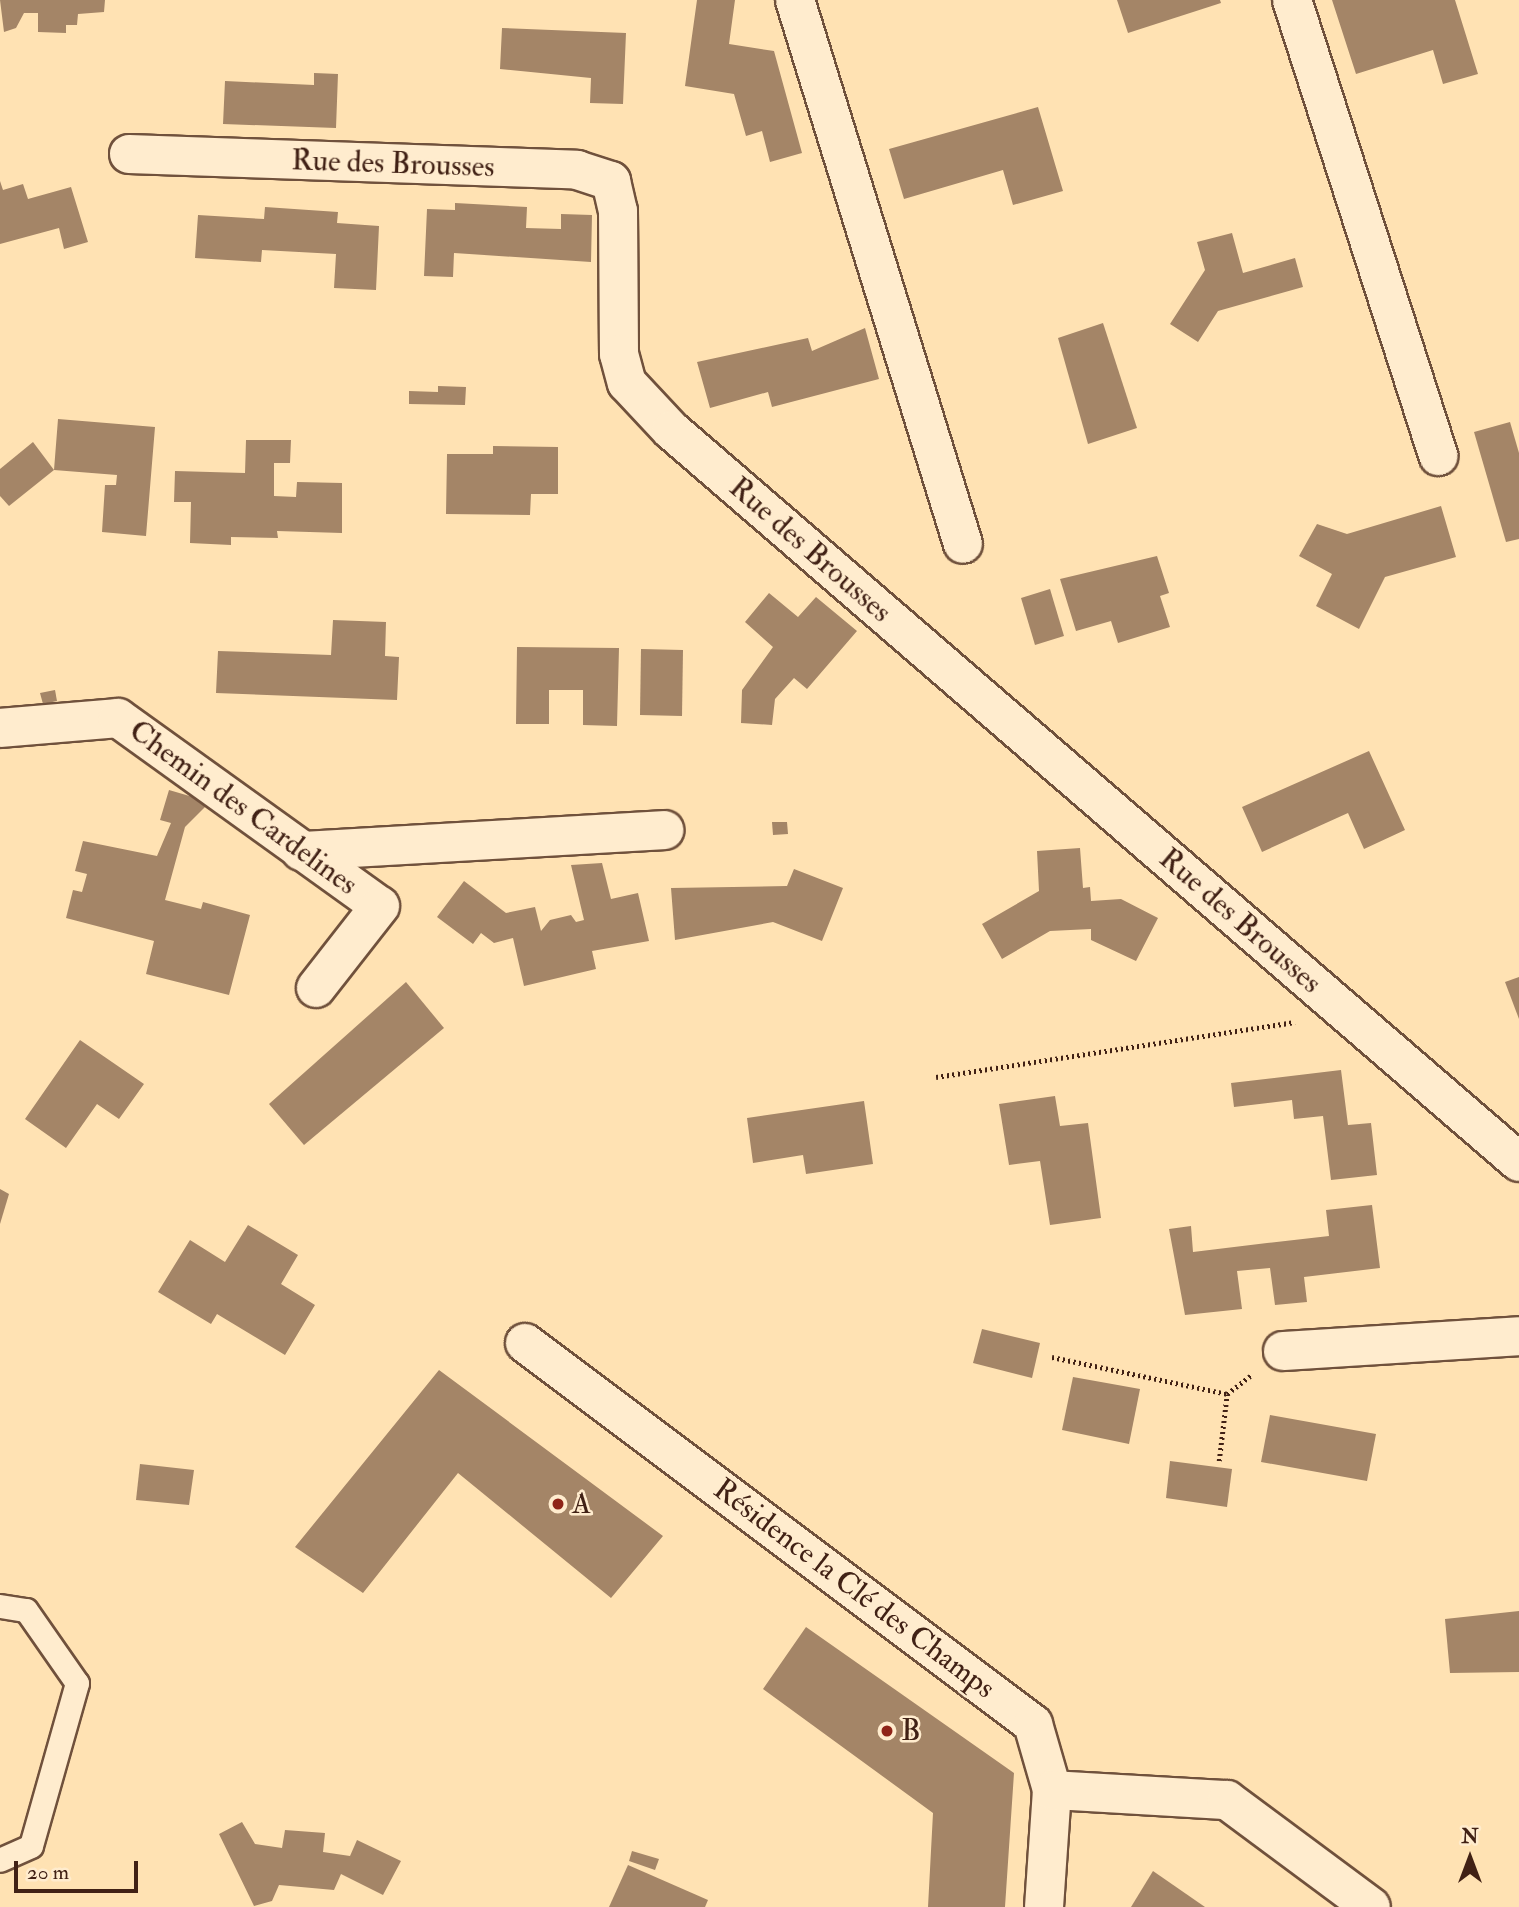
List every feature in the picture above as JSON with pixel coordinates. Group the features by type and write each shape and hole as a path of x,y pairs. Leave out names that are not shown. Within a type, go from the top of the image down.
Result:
{"street":[{"path":"795,0 963,544"},
{"path":"1292,0 1438,456"},
{"name":"Rue des Brousses","path":"129,154 577,170 611,181 618,211 619,354 627,383 671,430 1519,1162"},
{"name":"Chemin des Cardelines","path":"0,728 118,718 380,906 316,988"},
{"path":"301,851 664,830"},
{"path":"1283,1351 1519,1336"},
{"name":"Résidence la Clé des Champs","path":"525,1343 1033,1724 1052,1790 1044,1907"},
{"path":"1052,1790 1227,1800 1371,1907"}],"lane":[{"path":"0,1606 26,1610 77,1683 31,1846 0,1860"}],"path":[{"path":"936,1077 1348,1014"},
{"path":"1219,1461 1227,1394 1283,1351"},
{"path":"1052,1357 1227,1394"}],"building":[{"path":"0,0 105,0 104,12 78,14 77,25 66,25 66,33 38,32 38,13 24,13 16,28 4,32"},
{"path":"697,0 735,0 729,44 774,51 802,153 770,162 762,131 746,136 734,94 685,86"},
{"path":"1117,0 1220,0 1221,3 1128,33"},
{"path":"1332,0 1455,0 1478,74 1443,84 1433,50 1356,74"},
{"path":"502,28 626,33 623,104 590,103 591,78 500,69"},
{"path":"314,73 338,74 336,128 223,124 225,81 314,85"},
{"path":"1038,107 1063,191 1013,205 1003,170 904,199 889,149"},
{"path":"0,181 3,190 23,184 28,199 71,187 88,242 64,249 59,228 0,244"},
{"path":"455,203 527,207 526,228 561,229 561,214 592,215 591,262 454,253 453,277 424,276 427,209 455,210"},
{"path":"265,207 338,212 337,223 379,226 376,290 334,288 336,254 262,250 261,262 195,258 198,215 264,219"},
{"path":"1232,233 1243,273 1295,258 1303,287 1218,311 1198,342 1170,324 1205,270 1197,242"},
{"path":"1103,323 1137,428 1088,444 1058,338"},
{"path":"865,328 879,379 772,407 768,392 710,408 697,362 808,338 812,351"},
{"path":"438,386 466,387 465,405 409,404 409,391 438,392"},
{"path":"58,419 155,427 146,536 102,532 105,485 116,485 117,475 54,470"},
{"path":"1510,422 1519,453 1519,539 1506,542 1474,432"},
{"path":"246,440 291,440 290,463 274,463 274,496 296,497 297,482 342,483 342,533 277,531 278,538 231,537 231,545 190,543 191,502 174,502 175,471 245,473"},
{"path":"33,442 54,470 9,506 0,496 0,469"},
{"path":"493,446 558,447 558,494 531,494 530,515 446,514 447,454 493,454"},
{"path":"1441,506 1456,557 1385,577 1359,629 1316,606 1332,574 1299,556 1317,524 1347,534"},
{"path":"1157,556 1169,593 1160,596 1170,627 1118,643 1111,621 1076,631 1060,579"},
{"path":"1050,589 1064,636 1035,645 1021,598"},
{"path":"769,593 798,617 816,597 857,631 807,689 794,678 775,699 772,725 741,723 742,690 773,647 745,622"},
{"path":"333,620 386,622 385,656 399,657 397,700 216,693 218,651 331,655"},
{"path":"517,647 619,648 617,726 583,725 583,690 549,690 549,724 516,724"},
{"path":"641,649 683,650 682,716 640,715"},
{"path":"55,690 57,701 43,704 40,693"},
{"path":"1369,751 1405,830 1364,849 1348,813 1262,852 1242,807"},
{"path":"169,790 210,802 185,827 165,900 201,909 203,902 250,915 229,995 146,974 154,941 66,918 73,890 82,892 87,874 75,871 83,841 157,856 171,823 160,820"},
{"path":"772,822 787,822 788,834 773,835"},
{"path":"1080,848 1083,888 1090,887 1091,901 1121,899 1158,918 1136,961 1091,940 1091,929 1050,931 1002,959 982,924 1039,891 1037,851"},
{"path":"602,863 611,899 638,893 649,941 592,951 596,969 524,986 513,938 494,943 481,933 473,944 437,917 464,881 506,913 535,907 541,931 550,920 571,915 576,922 584,920 571,865"},
{"path":"794,869 843,888 822,941 773,922 675,940 671,888 787,886"},
{"path":"1519,977 1519,1019 1505,982"},
{"path":"406,982 444,1028 304,1145 269,1104"},
{"path":"80,1040 144,1084 119,1119 97,1104 66,1148 25,1119"},
{"path":"1341,1070 1348,1125 1371,1123 1377,1175 1331,1180 1323,1116 1294,1119 1292,1100 1234,1107 1231,1083"},
{"path":"1055,1096 1060,1126 1088,1123 1101,1218 1050,1225 1040,1161 1009,1165 999,1104"},
{"path":"864,1101 873,1164 806,1174 803,1155 753,1163 747,1118"},
{"path":"0,1189 9,1194 0,1224"},
{"path":"1372,1205 1380,1268 1304,1277 1307,1302 1275,1305 1270,1268 1237,1271 1242,1309 1185,1315 1169,1229 1191,1226 1193,1252 1329,1236 1326,1210"},
{"path":"248,1225 298,1255 281,1284 315,1305 285,1355 217,1314 211,1324 158,1292 190,1240 225,1262"},
{"path":"982,1329 1040,1343 1032,1378 973,1363"},
{"name":"A","path":"439,1370 663,1536 611,1598 458,1473 363,1593 295,1547"},
{"path":"1073,1377 1140,1389 1129,1444 1062,1430"},
{"path":"1270,1415 1376,1434 1367,1481 1261,1462"},
{"path":"1170,1461 1232,1469 1227,1507 1166,1498"},
{"path":"140,1464 194,1470 189,1505 136,1500"},
{"path":"1519,1611 1519,1672 1450,1673 1445,1619"},
{"name":"B","path":"806,1627 1014,1773 1005,1907 928,1907 933,1813 763,1689"},
{"path":"242,1822 255,1844 282,1848 285,1830 325,1833 323,1852 350,1856 357,1840 401,1861 383,1895 341,1874 334,1890 279,1885 272,1901 254,1906 219,1834"},
{"path":"632,1851 659,1859 655,1870 629,1861"},
{"path":"628,1865 708,1900 705,1907 609,1907"},
{"path":"1153,1871 1205,1907 1131,1907"}],"place":[{"name":"A","path":"558,1504"},
{"name":"B","path":"887,1731"}]}
